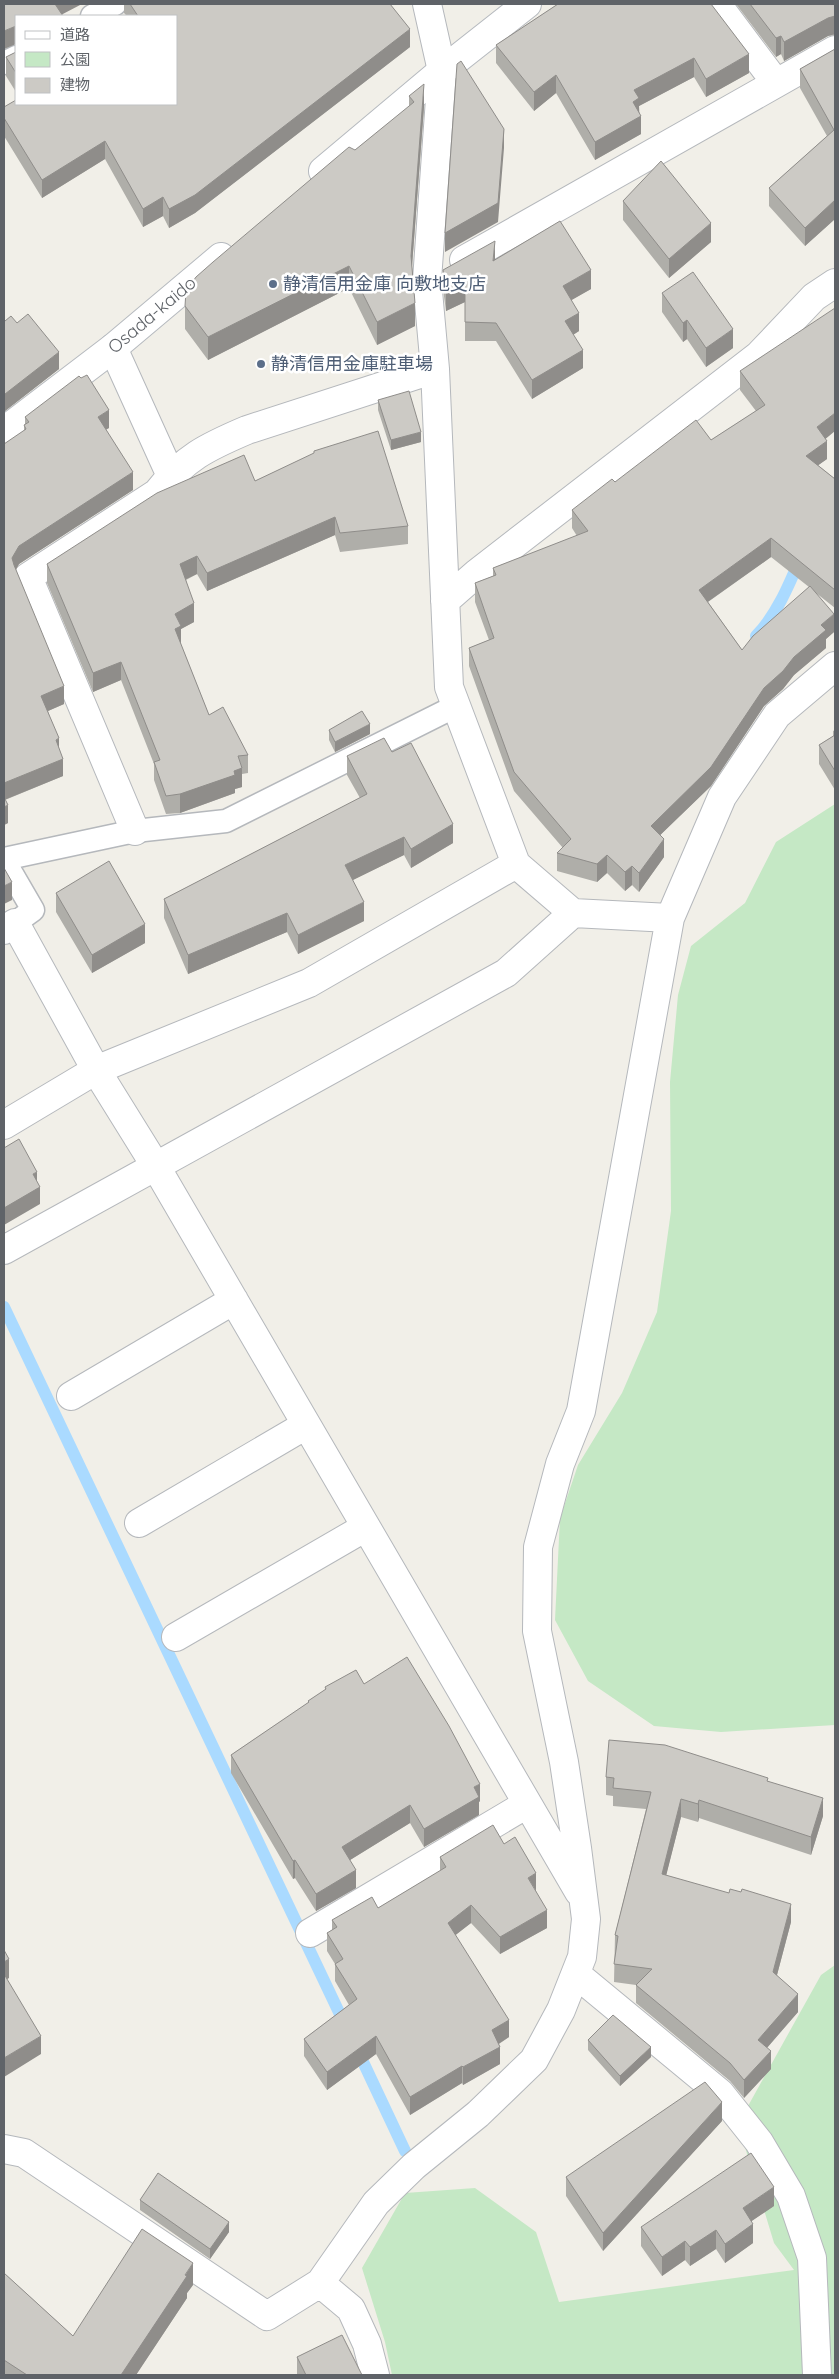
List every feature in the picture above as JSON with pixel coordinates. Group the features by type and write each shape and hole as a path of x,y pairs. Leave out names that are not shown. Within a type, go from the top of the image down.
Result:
{"street":[{"path":"427,4 442,71 427,280 436,370 449,687 516,864 573,912 670,918"},
{"path":"304,187 442,71 527,4"},
{"path":"717,4 776,83"},
{"path":"427,280 835,50"},
{"name":"Osada-kaido","path":"4,431 114,348 243,238"},
{"path":"446,602 477,573 759,355 814,297 835,283"},
{"path":"114,348 170,476"},
{"path":"136,831 28,577 157,493 170,476 191,457 247,430 436,370"},
{"path":"4,2149 24,2153 267,2316 320,2283 376,2203 414,2166 478,2114 534,2060 561,2010 576,1974 582,1957 586,1919 564,1762 537,1631 538,1547 560,1464 581,1411 670,918 728,789 777,715 835,666"},
{"path":"4,1125 96,1070 309,983 516,864"},
{"path":"4,1250 506,973 573,912"},
{"path":"9,926 155,1165 583,1899"},
{"path":"71,1396 234,1300"},
{"path":"139,1523 306,1425"},
{"path":"176,1637 366,1528"},
{"path":"310,1933 527,1804"},
{"path":"576,1974 720,2093 759,2142 791,2196 812,2258 817,2375"},
{"path":"320,2283 351,2309 367,2344 374,2375"}],"lane":[{"path":"94,15 115,4"},
{"path":"9,926 33,910 4,860 136,831 226,821 456,706"}],"green space":[{"path":"835,804 835,1725 721,1732 654,1726 588,1681 555,1620 560,1518 578,1465 622,1393 657,1312 671,1211 670,1082 678,995 691,946 745,903 776,842"},
{"path":"835,1965 835,2375 392,2375 385,2342 362,2268 405,2193 475,2188 536,2232 559,2302 794,2270 774,2243 738,2124 821,1975"}],"building":[{"path":"4,4 55,4 62,15 15,15 15,26 4,31"},
{"path":"130,4 390,4 410,29 195,195 169,209 163,197 143,209 105,141 42,180 4,118 4,107 15,101 15,105 178,105 178,15 137,15"},
{"path":"558,4 711,4 749,54 706,79 694,58 634,90 639,98 633,102 641,116 595,142 556,75 534,92 496,45"},
{"path":"750,4 835,4 835,16 784,42 781,36 776,38"},
{"path":"835,49 835,200 805,228 769,188 834,130 800,69"},
{"path":"15,52 15,71 6,57"},
{"path":"461,61 504,129 498,203 445,233 457,64"},
{"path":"424,84 411,256 415,303 377,322 349,266 208,337 185,306 186,291 196,277 349,147 355,150 414,102 409,96"},
{"path":"661,161 711,223 669,259 623,201"},
{"path":"560,221 591,270 563,286 579,313 565,321 583,350 532,380 496,323 465,322 465,283 446,292 443,270 495,241 493,261"},
{"path":"693,272 733,329 706,348 687,320 683,323 662,293"},
{"path":"835,308 835,413 817,427 827,441 806,456 835,479 835,590 771,538 699,590 742,650 753,636 810,586 834,614 821,625 826,630 794,657 783,671 764,688 711,767 651,826 664,839 639,873 632,866 625,872 607,855 597,864 557,853 571,839 514,772 469,648 494,638 475,583 496,575 493,568 588,531 572,510 612,479 615,482 696,420 711,440 765,405 740,371"},
{"path":"28,314 59,352 5,394 4,320 11,316 17,323"},
{"path":"87,375 109,410 98,417 133,472 19,546 12,558 64,686 41,696 59,738 56,740 63,759 4,783 4,444 26,429 24,425 29,422 25,417 79,376 81,378"},
{"path":"409,391 421,432 391,440 378,400"},
{"path":"378,431 408,526 340,533 335,517 207,573 197,556 180,564 194,603 175,614 181,626 175,629 209,715 223,707 248,755 238,756 242,768 234,771 235,775 180,794 166,796 154,762 160,760 121,662 93,673 47,564 157,493 244,455 255,481 314,453 314,451"},
{"path":"362,711 370,724 335,742 329,730"},
{"path":"835,735 835,771 819,745"},
{"path":"384,738 392,752 411,743 453,824 411,849 404,837 345,865 364,902 298,935 287,913 188,955 164,899 367,794 347,756"},
{"path":"4,797 8,805 4,807"},
{"path":"109,861 145,924 92,955 56,893"},
{"path":"4,868 12,882 4,886"},
{"path":"19,1139 37,1172 33,1174 40,1187 4,1208 4,1148"},
{"path":"407,1657 449,1726 480,1784 474,1787 479,1797 424,1829 410,1805 342,1847 356,1870 316,1894 295,1860 293,1861 231,1755 309,1702 326,1689 325,1687 356,1670 364,1684"},
{"path":"609,1740 665,1745 768,1778 767,1781 823,1798 811,1837 699,1800 698,1804 681,1799 662,1874 729,1893 730,1889 741,1892 742,1889 791,1904 773,1972 798,1994 758,2040 771,2051 744,2080 730,2063 636,1985 652,1969 614,1964 618,1936 615,1935 651,1792 613,1788 614,1778 606,1777"},
{"path":"493,1825 504,1844 515,1837 536,1873 528,1878 547,1910 500,1937 471,1905 448,1923 509,2020 492,2030 500,2047 462,2066 410,2097 376,2036 327,2072 304,2039 357,1999 335,1964 343,1959 327,1933 337,1927 332,1920 372,1897 378,1908 446,1867 440,1857"},
{"path":"4,1950 9,1959 4,1962"},
{"path":"4,1974 41,2036 4,2058"},
{"path":"613,2015 651,2047 620,2076 588,2040"},
{"path":"705,2082 722,2102 603,2233 566,2177"},
{"path":"751,2153 774,2187 743,2208 753,2224 725,2244 716,2230 690,2247 685,2241 662,2257 641,2227"},
{"path":"158,2173 229,2222 210,2249 140,2200"},
{"path":"142,2229 193,2263 185,2275 187,2276 121,2375 27,2375 4,2360 4,2273 73,2336"},
{"path":"342,2335 362,2375 306,2375 297,2357"}],"waterway":[{"path":"756,636 776,610 800,559"},
{"path":"4,1307 346,2027"},
{"path":"357,2049 405,2151"}],"place":[{"name":"静清信用金庫 向敷地支店","path":"273,284"},
{"name":"静清信用金庫駐車場","path":"261,364"}]}
